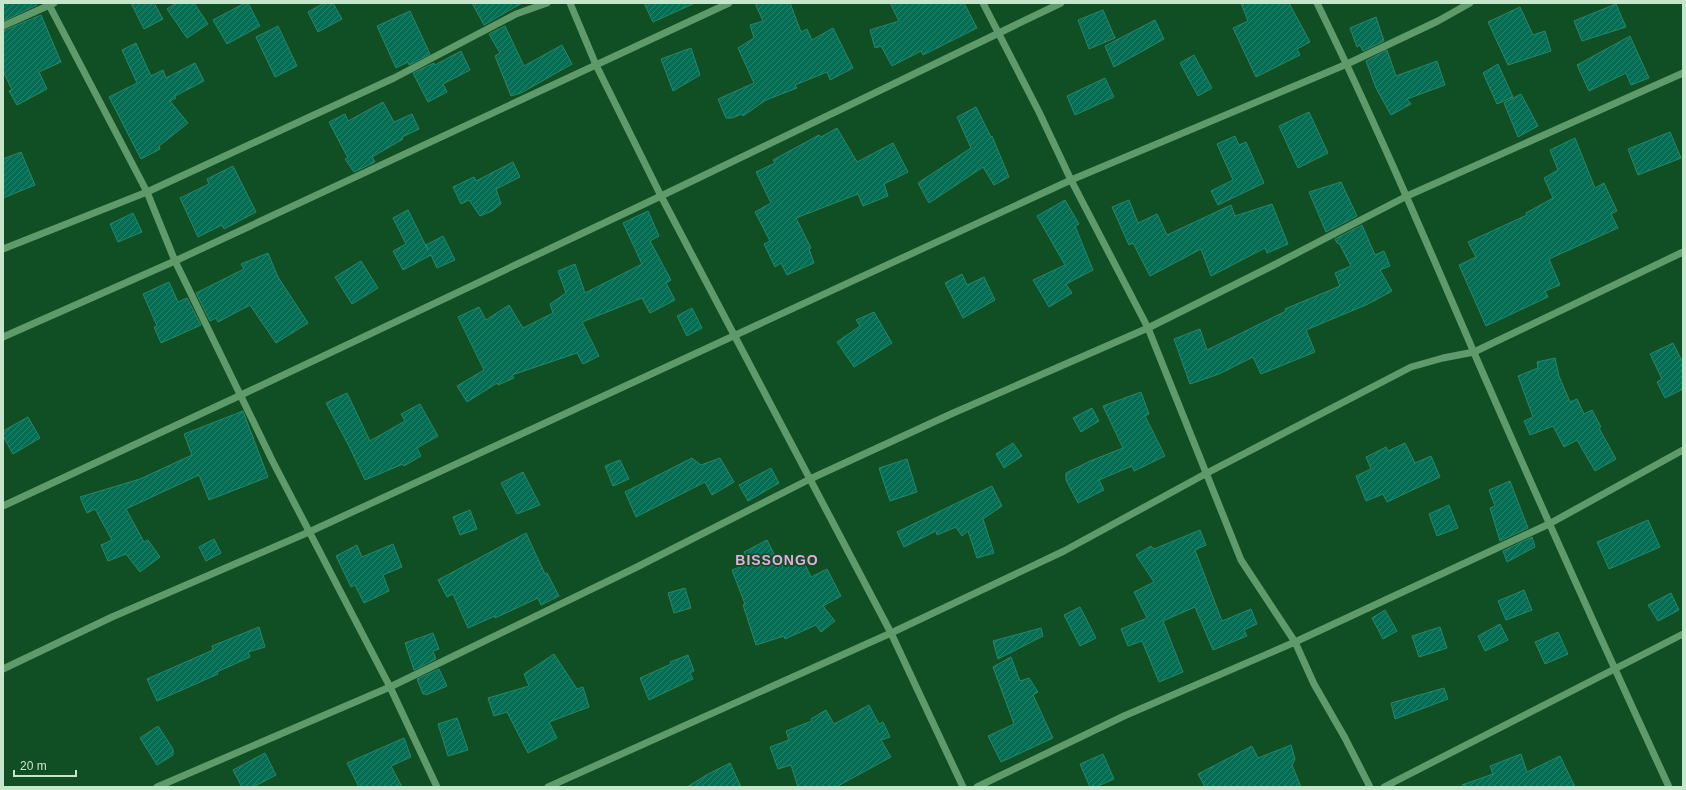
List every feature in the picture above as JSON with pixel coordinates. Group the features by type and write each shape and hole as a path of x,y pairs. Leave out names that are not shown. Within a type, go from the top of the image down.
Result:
{"street":[{"path":"3,249 147,192 394,78 516,14 546,3"},
{"path":"570,3 596,65 661,196 891,633 963,787"},
{"path":"3,337 175,262 729,3"},
{"path":"983,3 1039,112 1070,180 1148,328 1241,560 1295,642 1314,684 1345,738 1370,787"},
{"path":"3,506 661,196 998,32 1062,3"},
{"path":"1317,3 1347,64 1407,196 1549,524 1669,787"},
{"path":"3,669 112,617 309,532 1070,180 1347,64 1438,21 1470,3"},
{"path":"3,26 51,4 147,192 175,262 309,532 390,687 437,787"},
{"path":"157,787 390,687 635,568 810,479 951,414 1148,328 1407,196 1683,73"},
{"path":"548,787 891,633 1064,551 1207,473 1411,367 1443,358 1474,352 1683,252"},
{"path":"977,787 1124,716 1295,642 1549,524 1683,450"},
{"path":"1384,787 1683,634"}],"building":[{"path":"3,3 36,3 37,5 3,21"},
{"path":"131,3 154,3 163,19 144,29"},
{"path":"176,3 194,3 208,24 187,38 167,9"},
{"path":"245,3 248,3 260,26 227,44 213,20"},
{"path":"324,3 333,3 342,19 318,32 308,12"},
{"path":"472,3 522,3 484,25"},
{"path":"644,3 695,3 653,22"},
{"path":"755,3 790,3 801,32 807,29 812,40 833,28 853,68 830,80 827,72 795,85 797,88 766,100 743,116 742,114 732,118 726,118 718,99 754,83 738,48 754,38 750,25 763,21"},
{"path":"890,3 964,3 977,28 923,55 921,51 892,66 881,46 875,48 870,30 899,21"},
{"path":"1241,3 1289,3 1310,42 1297,49 1300,55 1256,77 1233,28 1248,21"},
{"path":"1616,4 1626,27 1582,41 1574,21"},
{"path":"1520,7 1533,35 1545,31 1551,51 1508,65 1488,22"},
{"path":"1103,10 1115,38 1089,49 1078,20"},
{"path":"410,11 430,54 409,65 408,62 396,68 377,26"},
{"path":"41,15 61,62 39,72 47,89 17,105 9,91 12,90 3,71 3,31"},
{"path":"1376,17 1384,41 1363,51 1360,45 1357,47 1350,28"},
{"path":"1155,20 1164,39 1114,67 1105,46"},
{"path":"278,26 297,66 275,77 256,37"},
{"path":"505,26 524,66 562,45 572,64 521,93 511,96 495,56 500,53 489,34"},
{"path":"1630,36 1649,78 1631,85 1626,73 1589,91 1577,65"},
{"path":"136,43 151,76 163,70 166,78 195,63 204,81 175,96 176,98 170,101 188,123 159,146 160,149 141,159 109,97 137,83 122,50"},
{"path":"691,48 700,75 673,91 661,59"},
{"path":"1387,50 1396,76 1437,61 1445,85 1407,99 1411,104 1391,115 1376,88 1366,61"},
{"path":"461,51 470,70 443,84 447,92 428,102 413,73 434,63 435,65"},
{"path":"1194,55 1212,88 1198,96 1180,63"},
{"path":"1498,64 1513,97 1497,104 1483,73"},
{"path":"1105,78 1114,97 1075,115 1067,96"},
{"path":"1521,94 1538,126 1518,137 1504,103"},
{"path":"383,102 394,122 412,114 419,129 402,137 403,139 372,157 375,162 354,172 345,159 348,158 329,122 345,114 348,121"},
{"path":"976,107 991,137 992,136 1009,177 994,185 983,167 929,203 918,183 971,148 957,117"},
{"path":"1309,112 1328,153 1298,168 1279,126"},
{"path":"837,128 857,162 893,143 908,172 884,184 888,196 863,206 858,194 796,218 811,248 809,249 814,263 787,275 781,263 775,267 764,244 770,241 755,212 771,203 756,172 775,163 773,160 819,135 821,137"},
{"path":"1670,132 1681,158 1638,175 1628,149"},
{"path":"1235,136 1239,145 1246,142 1264,183 1218,205 1211,191 1233,180 1217,144"},
{"path":"1575,138 1595,188 1604,183 1617,211 1611,214 1618,228 1549,259 1560,285 1545,291 1548,297 1486,326 1459,265 1476,257 1468,242 1527,215 1526,213 1553,198 1544,178 1558,170 1550,150"},
{"path":"21,152 35,185 3,198 3,159"},
{"path":"513,162 520,177 496,189 501,204 492,211 480,216 469,200 461,204 453,187 474,177 476,181"},
{"path":"233,166 256,212 224,229 222,225 198,237 180,198 209,184 207,179"},
{"path":"1341,182 1357,216 1326,232 1309,192"},
{"path":"1065,200 1079,224 1075,226 1093,270 1066,284 1072,293 1049,307 1033,280 1065,265 1037,216"},
{"path":"1129,200 1138,223 1157,214 1167,235 1231,205 1235,216 1272,204 1288,244 1267,253 1265,248 1211,276 1201,249 1150,276 1133,243 1129,245 1112,207"},
{"path":"408,210 428,250 426,245 443,236 455,260 437,268 431,255 403,270 393,251 406,244 393,218"},
{"path":"648,211 659,236 650,241 671,280 666,283 675,300 650,313 642,298 582,322 599,356 583,364 577,353 512,375 514,378 498,385 497,383 467,402 457,386 484,370 458,317 479,307 486,320 509,305 523,328 553,313 550,304 566,293 558,271 575,264 585,293 642,264 623,223"},
{"path":"133,213 142,232 118,242 110,224"},
{"path":"1362,225 1375,255 1384,251 1390,266 1380,270 1392,291 1368,304 1306,330 1315,352 1261,374 1253,357 1219,374 1190,384 1174,339 1200,329 1207,350 1286,311 1285,309 1340,286 1335,273 1351,266 1339,243 1337,243 1335,239"},
{"path":"268,253 278,277 308,323 276,343 250,305 218,322 216,318 210,321 196,293 244,269 241,264"},
{"path":"361,261 378,288 352,304 335,277"},
{"path":"962,274 967,285 984,277 995,300 963,318 945,283"},
{"path":"169,282 178,302 187,298 201,325 161,343 154,327 157,326 143,294"},
{"path":"692,308 702,328 687,336 677,316"},
{"path":"874,312 892,343 854,367 837,342 860,326 856,320"},
{"path":"1673,343 1683,363 1683,389 1665,398 1657,382 1662,379 1650,354"},
{"path":"1555,358 1559,376 1570,402 1577,399 1584,414 1592,410 1601,427 1599,428 1616,459 1595,471 1577,440 1564,447 1553,426 1530,435 1524,421 1533,417 1518,376 1538,368 1537,362"},
{"path":"1141,392 1149,414 1145,416 1165,456 1134,471 1132,466 1099,480 1104,490 1078,503 1066,480 1066,473 1090,461 1123,448 1103,406"},
{"path":"347,393 370,441 405,421 401,414 420,404 438,436 417,448 421,456 404,466 403,464 365,480 326,403"},
{"path":"1092,408 1099,421 1081,432 1073,418"},
{"path":"243,411 268,477 209,500 199,475 126,509 144,542 148,540 160,557 140,572 126,554 108,561 101,545 112,540 95,509 87,513 80,497 140,479 192,455 184,434"},
{"path":"28,417 40,438 13,454 3,436 3,431"},
{"path":"1013,443 1022,456 1004,468 996,454"},
{"path":"1405,443 1415,463 1431,456 1440,477 1387,502 1383,494 1366,501 1356,476 1371,469 1366,457 1386,447 1388,451"},
{"path":"692,458 701,465 720,458 734,482 712,495 705,482 636,517 625,492"},
{"path":"907,459 917,492 890,501 879,468"},
{"path":"620,460 629,479 613,486 605,466"},
{"path":"771,468 779,483 748,501 739,485"},
{"path":"523,472 540,505 517,514 501,483"},
{"path":"1510,481 1528,528 1500,541 1490,508 1495,506 1489,490"},
{"path":"992,486 1002,506 983,519 994,553 977,558 968,531 962,536 956,527 937,535 936,531 904,547 897,532"},
{"path":"1449,505 1458,528 1437,536 1429,514"},
{"path":"470,510 477,529 460,535 453,517"},
{"path":"1648,520 1660,547 1609,569 1597,542"},
{"path":"1200,530 1206,545 1195,550 1222,621 1251,609 1257,624 1244,630 1247,636 1213,650 1195,607 1163,621 1183,672 1159,682 1142,641 1128,646 1121,629 1147,618 1134,592 1154,582 1136,555 1151,546 1154,549"},
{"path":"526,533 545,574 547,573 559,596 541,605 538,598 495,618 495,616 468,628 453,594 447,597 438,580"},
{"path":"1532,537 1535,547 1507,562 1503,551"},
{"path":"214,539 221,553 206,561 199,547"},
{"path":"767,540 780,566 801,556 811,577 827,569 841,596 823,606 835,621 821,632 816,625 785,639 784,636 756,645 743,605 745,604 732,570 750,563 744,552"},
{"path":"393,544 402,567 383,575 389,591 364,603 355,585 351,587 336,556 357,545 362,557"},
{"path":"685,588 691,608 674,613 668,593"},
{"path":"1524,590 1532,610 1506,620 1498,601"},
{"path":"1671,593 1679,610 1658,621 1648,605"},
{"path":"1080,607 1096,638 1080,646 1064,615"},
{"path":"1385,610 1397,631 1383,639 1372,618"},
{"path":"1500,624 1508,640 1485,651 1478,636"},
{"path":"259,627 265,647 248,652 250,657 217,672 218,674 157,701 147,679 213,650 212,646"},
{"path":"1440,627 1447,648 1419,657 1412,636"},
{"path":"1041,628 1043,636 998,659 993,641"},
{"path":"1558,632 1568,654 1545,664 1535,642"},
{"path":"433,633 439,649 433,651 436,659 414,670 405,643"},
{"path":"554,654 577,689 583,687 589,707 549,722 557,738 528,753 507,712 494,716 488,698 529,686 524,674"},
{"path":"688,655 694,671 690,673 693,679 649,700 640,678 671,664 670,662"},
{"path":"1011,657 1020,681 1029,678 1038,692 1033,695 1053,738 1001,762 988,736 1014,724 993,667"},
{"path":"439,669 447,686 426,695 423,694 417,679"},
{"path":"1444,688 1448,699 1395,719 1391,703"},
{"path":"869,705 879,724 883,722 890,737 881,740 891,757 836,787 798,787 791,765 778,769 770,747 789,740 786,731 812,721 811,719 826,710 834,724"},
{"path":"457,718 468,750 448,756 438,724"},
{"path":"158,726 173,749 173,755 157,765 140,738"},
{"path":"404,738 411,757 391,766 402,787 359,787 347,763"},
{"path":"1291,745 1295,759 1292,765 1301,787 1205,787 1198,774 1252,746 1258,758"},
{"path":"265,753 276,775 253,787 242,787 233,770"},
{"path":"1103,754 1114,779 1096,787 1090,787 1080,764"},
{"path":"1521,754 1527,772 1560,756 1575,787 1462,787 1462,785 1493,774 1490,766"},
{"path":"730,763 741,787 687,787 708,774"}],"district":[{"name":"BISSONGO","path":"777,560"}]}
